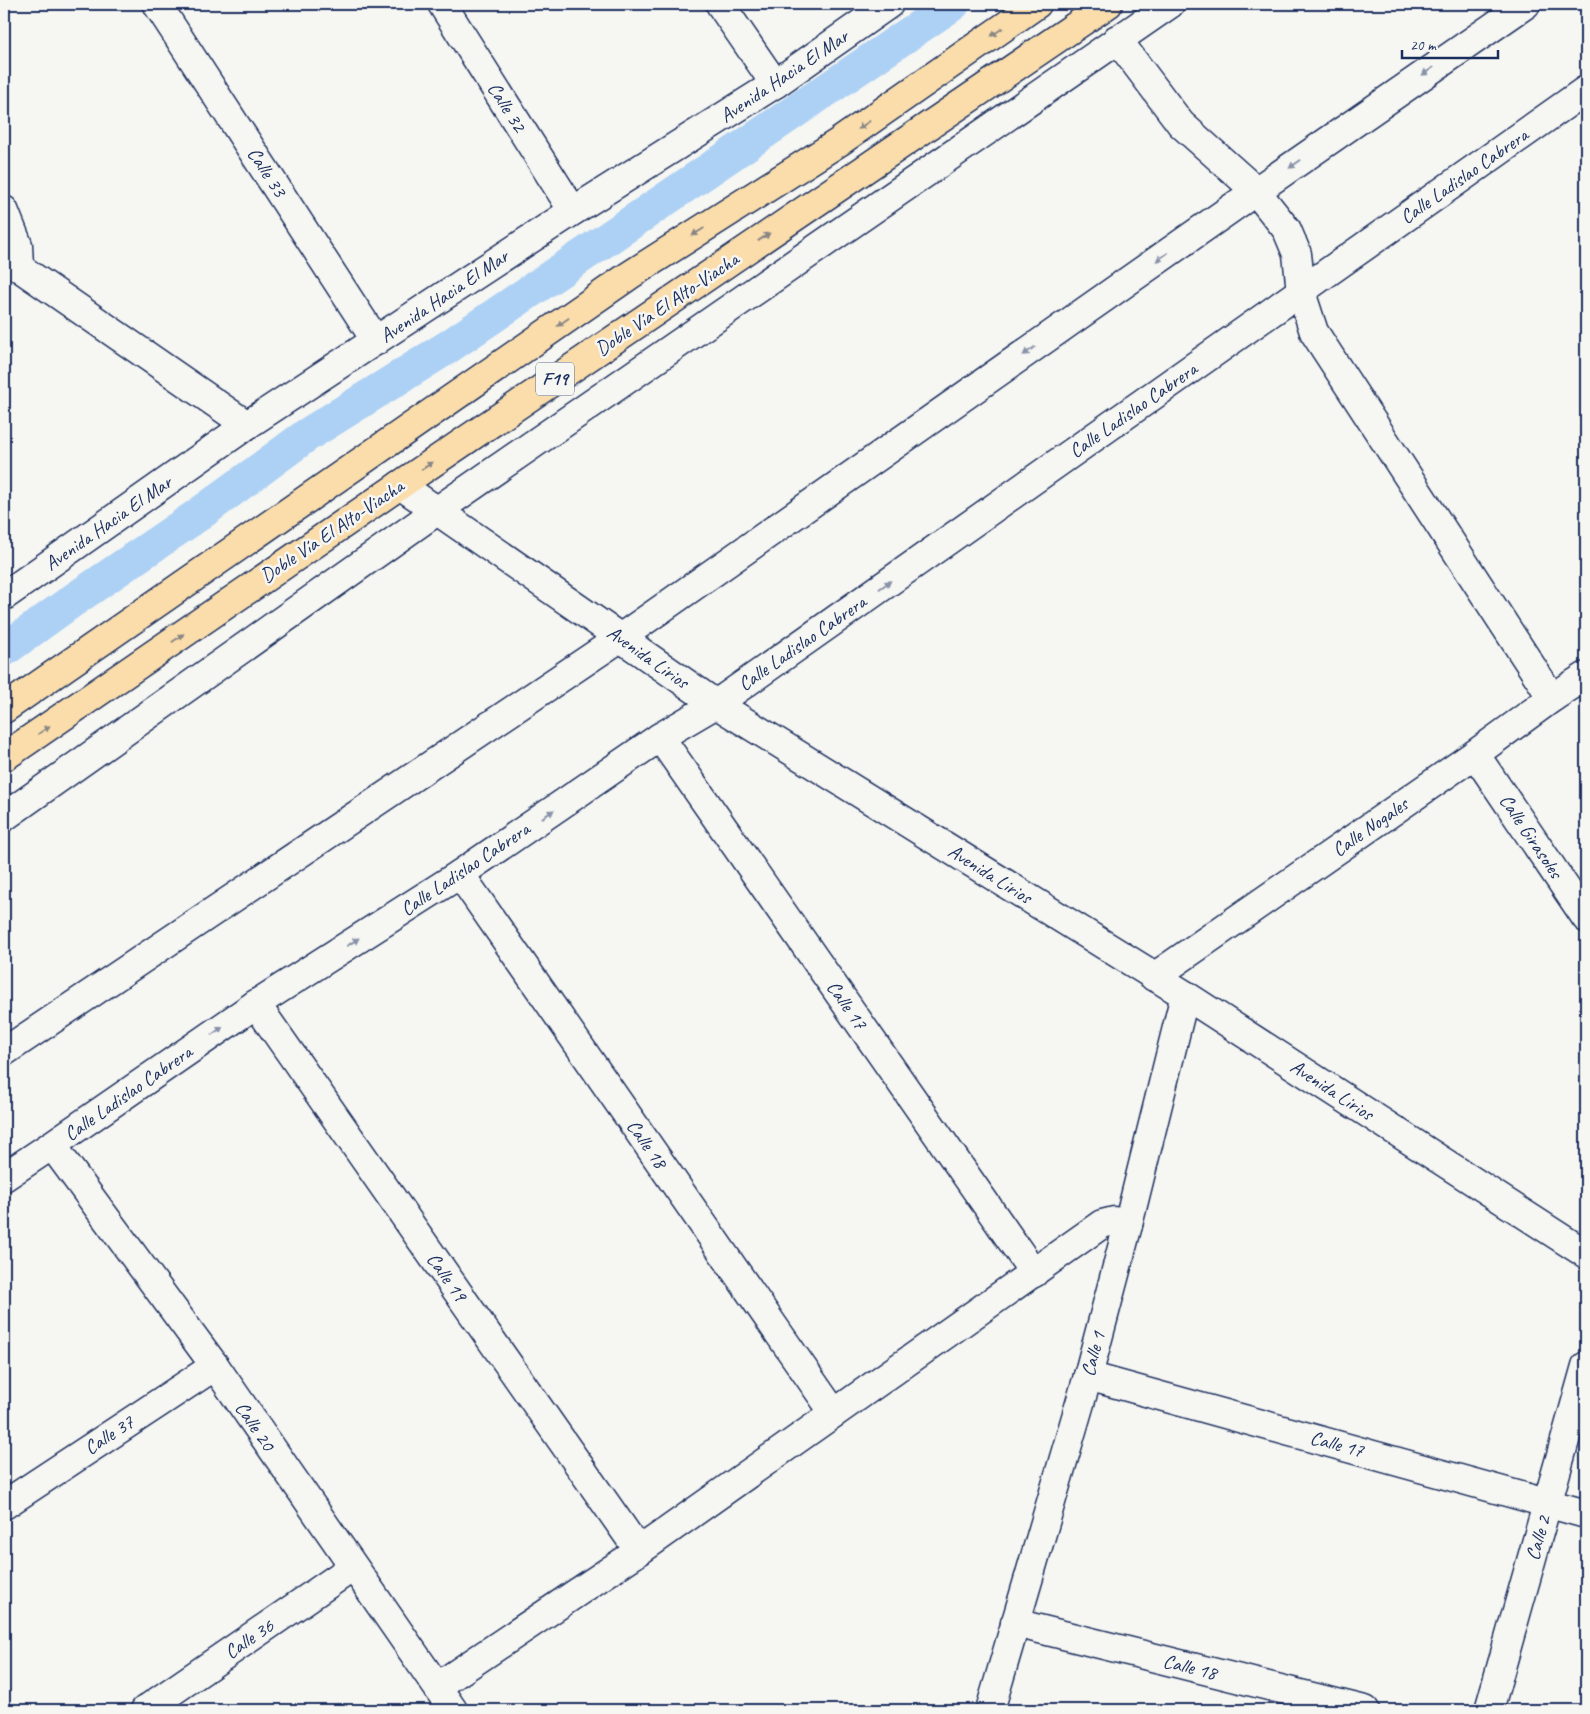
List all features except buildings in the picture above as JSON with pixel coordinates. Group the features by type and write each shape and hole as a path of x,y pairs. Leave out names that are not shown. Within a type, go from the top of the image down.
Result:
{"highway":[{"name":"Doble Vía El Alto-Viacha","path":"4,709 630,275 840,142 1037,4"},
{"name":"Doble Vía El Alto-Viacha","path":"4,757 400,485 1108,4"}],"street":[{"name":"Calle 33","path":"157,4 376,341"},
{"name":"Calle 32","path":"442,4 573,211"},
{"path":"720,4 775,84"},
{"name":"Avenida Hacia El Mar","path":"4,596 247,425 573,211 775,84 889,4"},
{"path":"4,817 438,510 1170,4"},
{"path":"4,1052 620,638 1526,4"},
{"path":"1117,39 1181,124 1256,192 1287,230 1297,254 1301,292 1314,332 1552,698"},
{"name":"Calle Ladislao Cabrera","path":"4,1176 256,1004 460,874 660,737 716,704 1586,90"},
{"path":"4,210 18,245 9,266 247,425"},
{"name":"Avenida Lirios","path":"400,485 716,704 1185,995 1586,1254"},
{"name":"Calle Nogales","path":"1154,977 1586,676"},
{"name":"Calle 17","path":"660,737 1034,1273"},
{"name":"Calle Girasoles","path":"1475,754 1586,918"},
{"name":"Calle 18","path":"460,874 834,1414"},
{"name":"Calle 1","path":"990,1710 1088,1376 1128,1225 1185,995"},
{"name":"Calle 19","path":"256,1004 639,1551"},
{"name":"Calle 20","path":"52,1145 214,1366 453,1710"},
{"path":"438,1686 639,1551 1102,1224 1114,1221 1128,1225"},
{"name":"Calle 37","path":"4,1505 214,1366"},
{"name":"Calle 2","path":"1489,1710 1586,1366"},
{"name":"Calle 17","path":"1088,1376 1586,1514"},
{"name":"Calle 36","path":"144,1710 353,1567"},
{"name":"Calle 18","path":"1015,1623 1365,1710"}],"waterway":[{"path":"4,650 198,515 307,435 448,347 953,4"}]}
